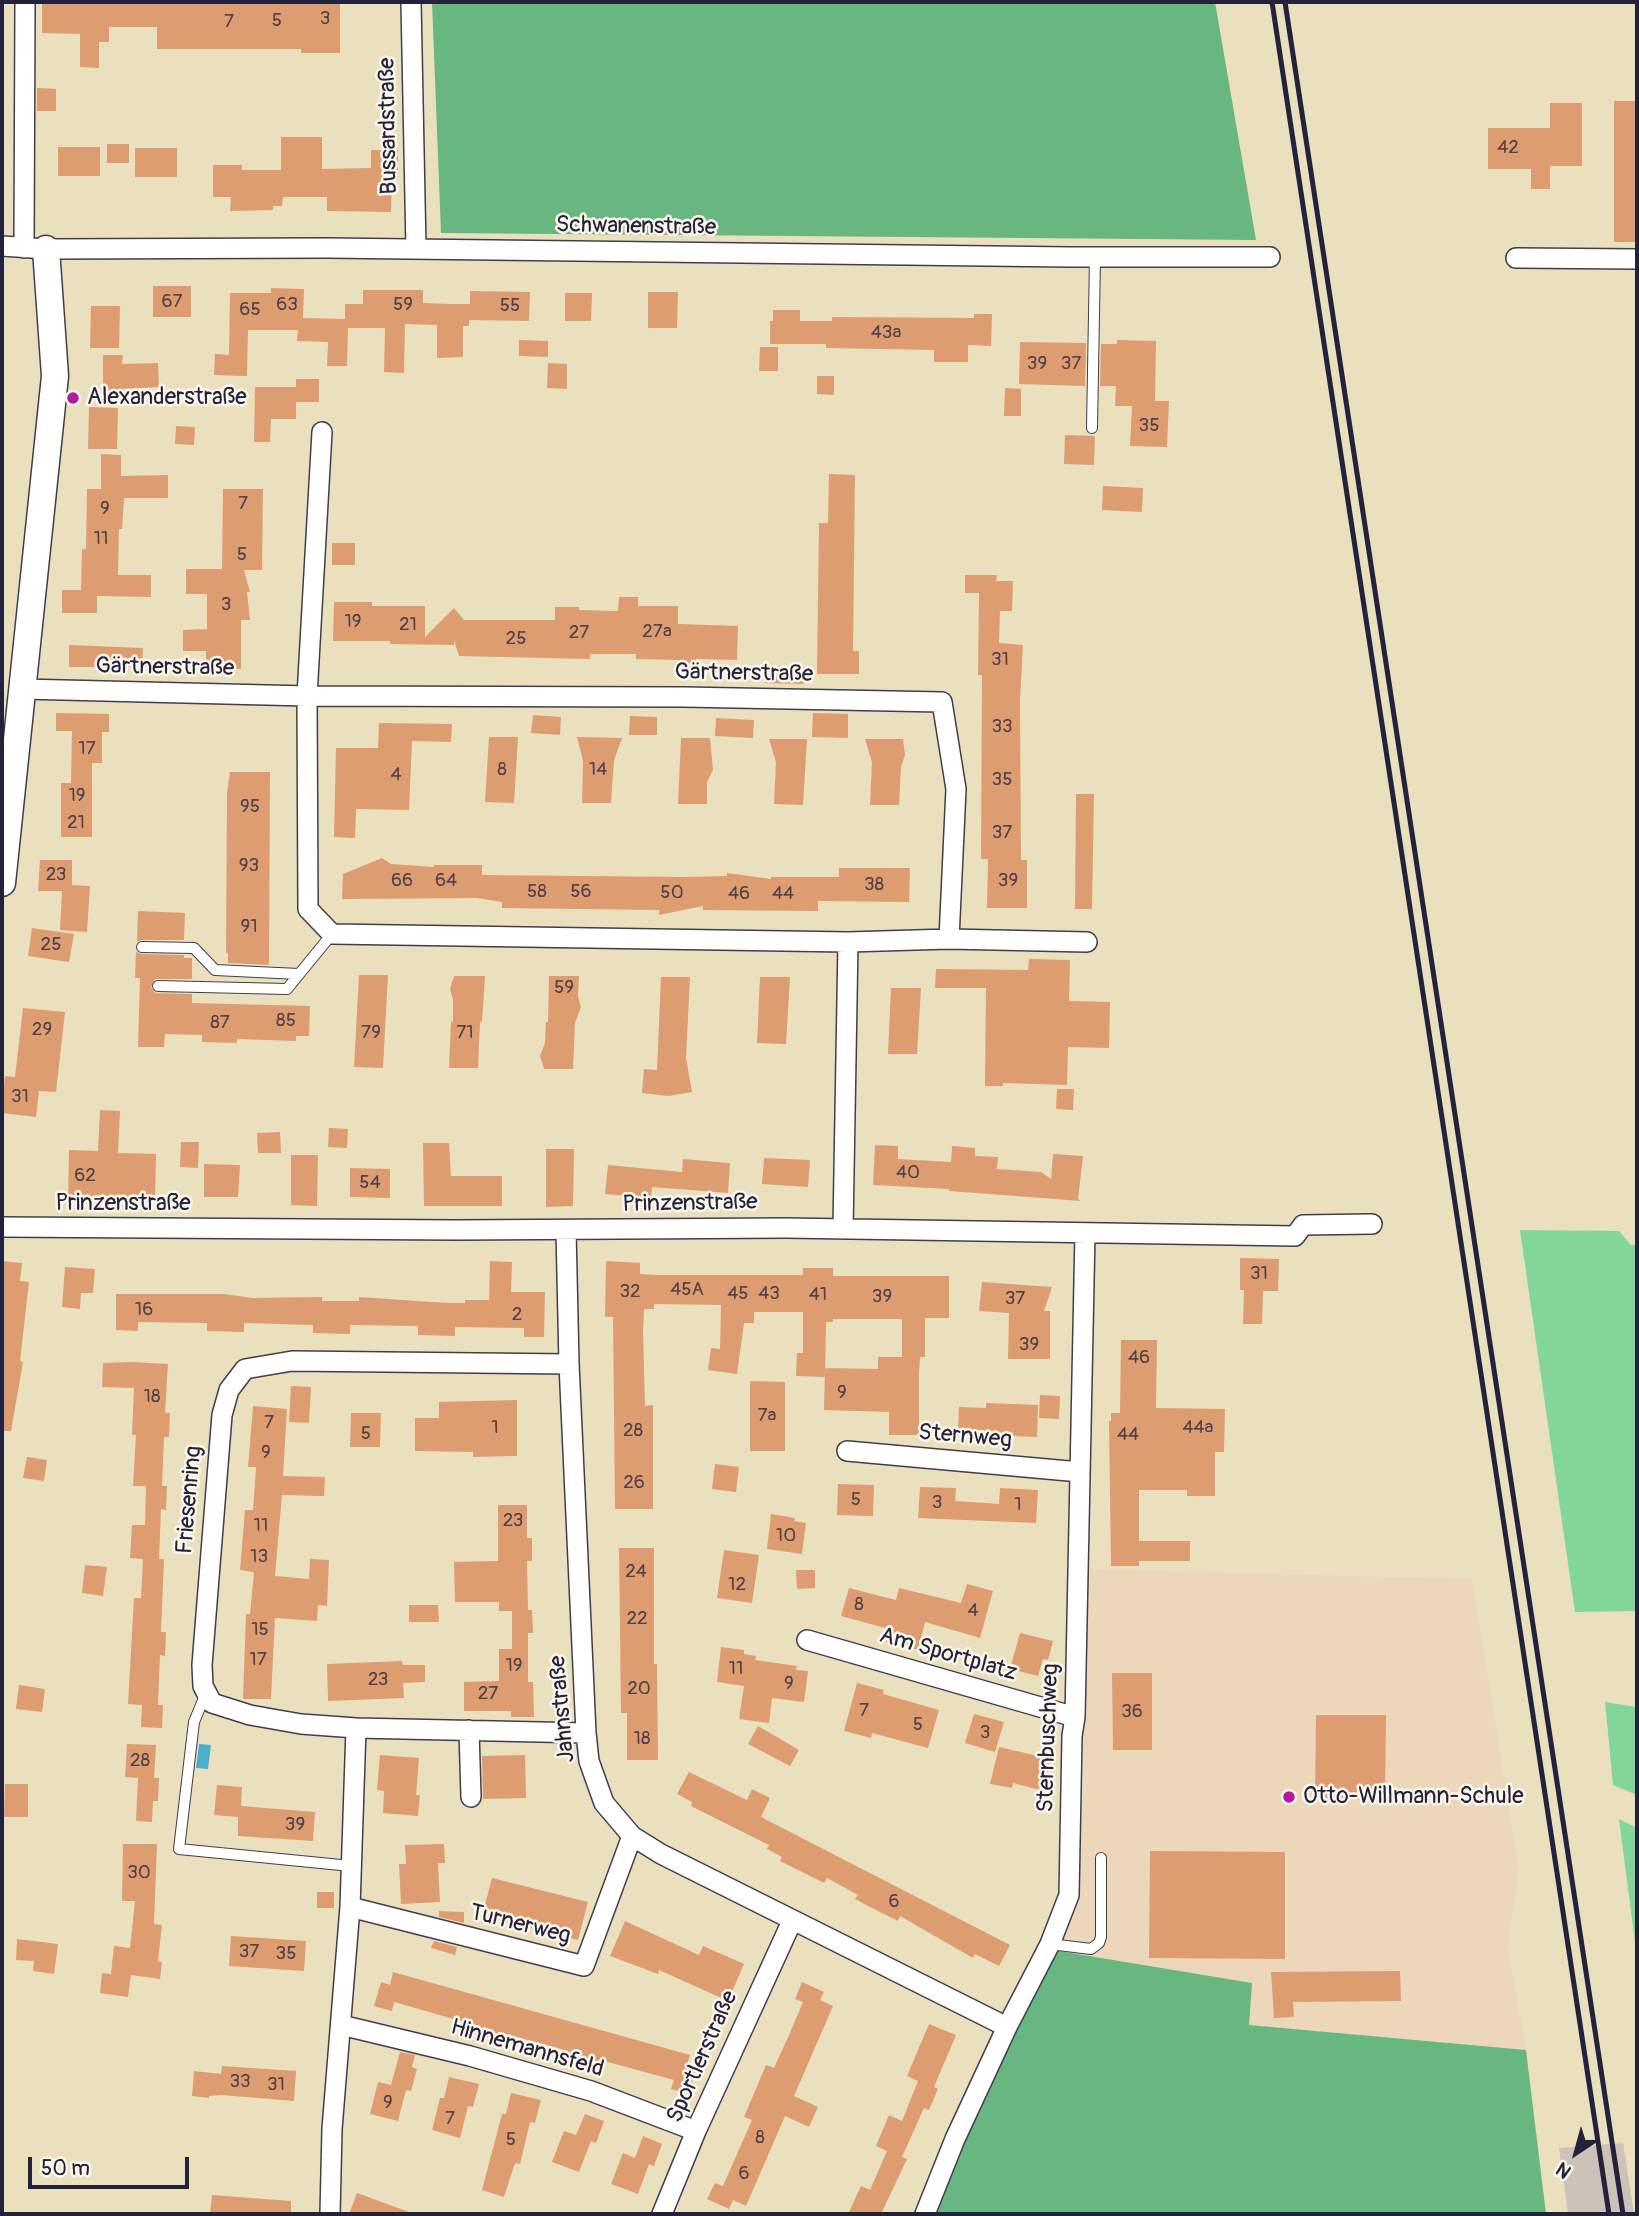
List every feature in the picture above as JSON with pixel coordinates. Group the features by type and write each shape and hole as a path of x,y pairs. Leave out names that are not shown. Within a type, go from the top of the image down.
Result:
{"street":[{"path":"2,883 55,376 35,249 25,2"},
{"name":"Bussardstraße","path":"411,2 416,249"},
{"name":"Schwanenstraße","path":"2,246 35,249 416,249 1270,257"},
{"path":"1516,258 1637,259"},
{"path":"322,432 307,696 308,909 332,934 848,942 949,939 1087,942"},
{"name":"Gärtnerstraße","path":"22,689 307,696 670,697 942,702 956,789 949,939"},
{"path":"843,1228 848,942"},
{"name":"Prinzenstraße","path":"2,1227 566,1230 843,1228 1295,1236 1303,1224 1372,1224"},
{"name":"Jahnstraße","path":"566,1230 569,1364 586,1732 589,1761 604,1804 632,1836 661,1854 1007,2027"},
{"name":"Sternbuschweg","path":"925,2214 955,2138 1007,2027 1050,1944 1069,1895 1072,1736 1076,1717 1084,1233"},
{"name":"Friesenring","path":"206,1692 202,1665 222,1415 229,1390 244,1369 292,1361 569,1364"},
{"name":"Sternweg","path":"847,1451 1080,1472"},
{"name":"Am Sportplatz","path":"807,1640 1076,1717"},
{"path":"206,1692 212,1703 250,1715 301,1724 356,1728 586,1732"},
{"path":"330,2214 332,2129 350,1907 356,1728"},
{"path":"469,1730 471,1797"},
{"name":"Turnerweg","path":"350,1907 584,1966 632,1836"},
{"name":"Sportlerstraße","path":"662,2214 696,2131 792,1921"},
{"name":"Hinnemannsfeld","path":"341,2025 470,2056 591,2091 696,2131"}],"lane":[{"path":"1092,428 1095,257"},
{"path":"158,986 287,989 332,934"},
{"path":"142,947 194,948 215,970 299,974"},
{"path":"206,1692 194,1722 180,1849 351,1867"},
{"path":"1050,1944 1091,1948 1099,1943 1101,1858"}],"shaded area":[{"name":"Otto-Willmann-Schule","path":"1078,1569 1472,1579 1519,1869 1508,1946 1526,2050 1249,2025 1252,1983 1047,1949 1069,1895"},
{"path":"1623,2143 1634,2214 1568,2214 1559,2148"}],"green space":[{"path":"432,2 1215,2 1256,240 441,233"},
{"path":"1520,1230 1619,1231 1631,1245 1637,1245 1637,1611 1575,1612"},
{"path":"1605,1702 1637,1707 1637,1795 1613,1785"},
{"path":"1619,1819 1637,1828 1637,1958"},
{"path":"1047,1949 1252,1983 1249,2025 1526,2050 1546,2214 925,2214"}],"water":[{"path":"199,1744 211,1745 208,1769 196,1768"}],"building":[{"path":"42,2 340,4 340,53 301,53 301,49 157,49 157,27 109,27 109,42 99,42 99,68 80,67 80,34 42,33"},
{"path":"37,88 56,89 56,111 37,111"},
{"path":"1614,101 1637,101 1637,242 1614,242"},
{"path":"1550,103 1582,103 1582,166 1550,166 1550,189 1531,189 1531,169 1488,169 1488,128 1550,128"},
{"path":"281,137 322,137 322,169 371,168 371,150 398,150 398,179 392,179 391,212 327,211 327,197 283,197 282,206 273,206 273,210 230,211 231,197 213,197 213,165 242,165 242,170 281,170"},
{"path":"107,144 129,144 129,163 107,163"},
{"path":"58,147 100,147 100,176 58,176"},
{"path":"135,148 177,148 177,177 135,177"},
{"path":"153,286 191,286 191,317 153,317"},
{"path":"271,288 304,289 303,318 345,319 345,304 363,304 363,290 423,290 423,303 452,304 470,304 470,291 530,292 529,321 469,320 469,326 463,326 463,357 437,358 437,325 405,324 404,373 384,372 385,328 348,328 347,366 327,366 328,342 297,341 298,330 248,330 247,376 214,375 215,354 229,355 230,293 271,293"},
{"path":"648,292 678,292 677,328 648,328"},
{"path":"565,293 592,293 591,321 565,321"},
{"path":"91,306 120,306 119,348 90,348"},
{"path":"773,310 800,310 800,321 832,321 832,317 974,318 974,314 992,314 991,346 968,345 968,362 934,362 934,350 770,344"},
{"path":"519,340 548,341 548,357 519,356"},
{"path":"1117,340 1156,341 1155,401 1169,401 1167,447 1130,446 1132,406 1115,406 1116,386 1100,386 1101,344 1117,344"},
{"path":"1020,342 1086,343 1085,386 1019,384"},
{"path":"760,347 778,347 778,371 759,371"},
{"path":"103,355 123,355 122,364 158,363 159,387 122,389 122,401 103,400"},
{"path":"548,363 567,364 567,389 547,388"},
{"path":"817,376 834,376 834,395 817,394"},
{"path":"296,379 319,379 319,402 296,402 296,419 271,419 270,442 254,442 255,387 296,387"},
{"path":"1005,388 1021,389 1021,416 1004,416"},
{"path":"89,407 118,408 117,449 88,449"},
{"path":"176,426 195,427 194,445 175,444"},
{"path":"1065,435 1095,436 1094,465 1064,464"},
{"path":"101,454 121,455 121,476 168,475 168,498 124,498 122,529 119,529 118,575 151,575 151,597 97,596 97,613 62,613 62,590 81,590 82,549 86,549 87,489 101,489"},
{"path":"829,474 855,475 853,651 859,651 859,674 817,674 819,523 828,523"},
{"path":"1103,486 1143,488 1142,512 1102,510"},
{"path":"223,489 263,489 262,570 244,570 250,592 247,592 250,620 241,620 241,669 206,669 206,651 183,651 183,630 207,629 207,594 186,594 186,569 222,569"},
{"path":"332,543 355,543 355,565 332,565"},
{"path":"965,575 997,575 996,581 1013,581 1012,611 1000,611 999,643 1023,645 1020,700 1021,860 1027,860 1027,908 987,908 988,859 981,859 982,675 978,675 979,593 965,593"},
{"path":"619,597 638,597 638,606 678,606 678,624 738,626 737,660 696,659 696,664 678,663 678,660 636,659 636,654 590,654 590,659 459,656 454,640 454,645 333,641 334,602 372,602 372,606 425,606 425,637 454,608 464,620 555,620 555,607 618,611"},
{"path":"69,645 143,648 142,667 69,667"},
{"path":"765,666 805,667 804,684 765,683"},
{"path":"56,713 109,714 109,732 102,732 102,763 92,763 92,837 61,837 61,783 71,783 72,731 56,731"},
{"path":"813,713 848,714 848,738 812,737"},
{"path":"533,715 561,717 560,735 531,733"},
{"path":"630,716 657,717 657,735 629,735"},
{"path":"716,718 754,720 753,738 715,736"},
{"path":"379,723 452,724 451,742 412,741 409,810 356,809 355,838 334,837 336,748 378,748"},
{"path":"489,737 518,737 514,803 485,802"},
{"path":"577,737 622,738 614,760 611,803 582,803 583,761"},
{"path":"681,738 710,738 713,770 707,782 707,804 678,804"},
{"path":"769,739 807,739 803,805 774,804 776,762"},
{"path":"865,739 903,739 905,755 901,767 899,805 870,805 872,762"},
{"path":"230,772 270,772 269,965 228,963 227,793"},
{"path":"1076,794 1094,794 1092,909 1075,909"},
{"path":"382,858 391,864 434,867 482,865 482,875 684,877 727,876 727,873 771,879 839,877 839,868 910,868 909,902 818,901 818,911 703,910 703,906 659,915 659,910 502,908 502,902 477,898 342,899 343,874"},
{"path":"40,860 72,860 72,885 90,886 87,932 60,930 62,891 38,891"},
{"path":"138,911 185,913 184,940 137,942"},
{"path":"32,928 74,934 69,962 28,956"},
{"path":"136,952 184,955 184,958 192,958 192,979 155,979 151,987 155,993 192,994 192,1003 310,1006 309,1036 296,1036 296,1041 237,1039 237,1043 202,1042 202,1035 165,1034 164,1047 138,1047 140,978 135,978"},
{"path":"1029,959 1070,960 1069,1001 1110,1002 1109,1048 1068,1047 1067,1085 1003,1083 1003,1086 985,1086 986,988 935,988 936,969 1028,970"},
{"path":"359,975 388,975 383,1068 354,1067"},
{"path":"454,976 485,976 478,1068 449,1068 453,1022 450,989"},
{"path":"549,976 579,976 578,996 581,1007 575,1023 573,1069 544,1069 540,1056 548,1022"},
{"path":"661,977 690,977 686,1058 692,1092 668,1096 642,1093 644,1069 657,1070"},
{"path":"760,977 790,977 786,1044 757,1043"},
{"path":"891,988 921,988 917,1054 888,1054"},
{"path":"23,1008 65,1012 56,1092 39,1091 36,1117 2,1113 5,1076 15,1077"},
{"path":"1057,1089 1074,1089 1073,1110 1056,1109"},
{"path":"100,1110 120,1111 118,1153 156,1154 155,1201 101,1199 100,1203 68,1202 69,1150 98,1151"},
{"path":"329,1128 348,1129 347,1148 328,1147"},
{"path":"280,1132 281,1153 258,1153 257,1133"},
{"path":"181,1142 199,1142 198,1168 180,1167"},
{"path":"423,1143 449,1143 451,1176 502,1176 502,1206 424,1206"},
{"path":"875,1145 898,1146 898,1159 951,1162 952,1146 975,1148 975,1156 998,1157 997,1169 1041,1172 1051,1179 1053,1154 1083,1156 1078,1199 1081,1201 873,1185"},
{"path":"546,1149 574,1149 573,1206 546,1207"},
{"path":"291,1155 318,1155 317,1206 291,1205"},
{"path":"764,1158 810,1160 808,1187 762,1184"},
{"path":"683,1159 730,1163 728,1193 652,1187 651,1198 605,1194 608,1165 682,1172"},
{"path":"204,1164 240,1165 238,1197 204,1197"},
{"path":"350,1168 390,1169 390,1198 350,1197"},
{"path":"1240,1258 1279,1259 1278,1291 1263,1291 1262,1324 1243,1324 1244,1290 1240,1290"},
{"path":"2,1261 22,1263 20,1281 29,1282 20,1361 23,1362 11,1431 2,1431"},
{"path":"490,1261 512,1262 511,1292 545,1292 544,1337 524,1337 524,1328 455,1327 455,1336 418,1335 418,1326 350,1325 350,1334 313,1333 313,1325 244,1323 244,1332 207,1331 207,1323 138,1322 138,1331 116,1330 116,1294 322,1297 322,1301 359,1301 359,1297 447,1303 489,1300"},
{"path":"606,1261 640,1263 640,1274 655,1275 803,1275 803,1268 833,1268 833,1276 949,1276 949,1318 925,1318 925,1357 920,1357 919,1373 919,1435 889,1435 889,1412 824,1410 825,1377 796,1376 797,1353 803,1353 803,1312 754,1312 754,1323 744,1323 737,1374 708,1370 711,1348 720,1349 721,1305 654,1304 654,1309 644,1309 643,1332 645,1406 653,1405 653,1509 615,1509 613,1317 605,1317","holes":["833,1319 902,1319 902,1357 878,1357 878,1369 825,1368 826,1322 833,1322"]},
{"path":"65,1267 95,1269 93,1293 81,1293 80,1309 62,1307"},
{"path":"982,1282 1052,1287 1044,1311 1050,1311 1050,1359 1008,1359 1009,1313 979,1311"},
{"path":"1121,1340 1157,1340 1156,1408 1225,1409 1224,1452 1215,1452 1215,1496 1187,1496 1187,1490 1139,1490 1139,1541 1190,1541 1190,1561 1139,1561 1139,1566 1111,1566 1109,1421 1111,1413 1120,1413"},
{"path":"103,1363 168,1364 165,1413 170,1413 169,1437 164,1437 162,1486 167,1486 166,1510 161,1509 159,1559 164,1559 161,1632 166,1632 165,1656 160,1655 158,1705 163,1705 162,1728 141,1727 142,1705 128,1704 134,1598 141,1598 143,1559 130,1558 132,1525 145,1525 146,1486 133,1486 136,1435 132,1435 134,1388 102,1387"},
{"path":"750,1381 785,1382 785,1451 750,1451"},
{"path":"291,1386 311,1387 309,1423 289,1422"},
{"path":"1040,1395 1060,1396 1059,1419 1039,1418"},
{"path":"517,1400 517,1456 473,1457 473,1452 415,1451 415,1418 439,1418 439,1402"},
{"path":"986,1403 1038,1405 1037,1437 985,1435 985,1430 958,1430 959,1407 986,1408"},
{"path":"253,1406 287,1409 283,1476 325,1477 324,1496 282,1495 275,1576 309,1579 310,1559 329,1560 327,1606 318,1605 317,1621 275,1618 271,1699 243,1699 246,1614 250,1614 254,1572 240,1570 245,1510 253,1510 256,1467 248,1467"},
{"path":"351,1413 381,1413 380,1447 350,1447"},
{"path":"27,1457 47,1460 44,1481 23,1478"},
{"path":"715,1464 739,1467 736,1492 712,1489"},
{"path":"838,1484 874,1485 873,1516 837,1515"},
{"path":"920,1487 956,1488 955,1501 999,1504 1000,1488 1038,1490 1036,1523 918,1518"},
{"path":"498,1505 527,1505 527,1538 532,1538 532,1561 527,1561 528,1610 532,1610 533,1633 528,1633 528,1682 533,1682 534,1717 511,1717 511,1711 464,1711 464,1682 499,1681 499,1649 512,1649 512,1611 499,1611 499,1602 455,1602 454,1562 498,1561"},
{"path":"771,1514 795,1518 794,1521 806,1523 802,1554 767,1549"},
{"path":"619,1548 654,1548 654,1664 657,1664 658,1760 627,1760 627,1713 621,1713"},
{"path":"724,1550 759,1555 752,1603 717,1598"},
{"path":"85,1565 107,1567 103,1596 82,1593"},
{"path":"796,1570 815,1570 815,1588 797,1589"},
{"path":"967,1584 993,1591 980,1638 925,1622 918,1650 886,1642 889,1629 841,1616 849,1588 896,1600 899,1588 961,1603"},
{"path":"409,1605 438,1605 439,1622 409,1622"},
{"path":"1020,1633 1053,1641 1048,1660 1043,1659 1038,1676 1010,1669"},
{"path":"721,1647 744,1650 744,1654 756,1656 755,1660 797,1666 796,1670 808,1671 804,1702 772,1698 769,1723 739,1719 744,1686 717,1682"},
{"path":"402,1661 403,1665 425,1665 425,1682 403,1683 404,1698 328,1701 327,1664"},
{"path":"1112,1673 1152,1673 1152,1750 1113,1750"},
{"path":"857,1683 884,1690 883,1694 939,1710 928,1748 872,1733 871,1738 844,1731"},
{"path":"19,1685 45,1689 42,1712 16,1709"},
{"path":"974,1714 1004,1722 995,1752 965,1743"},
{"path":"1316,1715 1386,1715 1385,1800 1315,1799"},
{"path":"758,1726 799,1750 790,1766 748,1744"},
{"path":"127,1744 156,1745 154,1778 159,1778 158,1801 153,1801 152,1822 136,1821 138,1778 125,1777"},
{"path":"999,1747 1051,1759 1044,1791 1013,1783 1012,1788 990,1784"},
{"path":"380,1755 419,1758 416,1795 420,1795 418,1816 383,1813 384,1791 377,1790"},
{"path":"525,1755 526,1798 483,1799 482,1756"},
{"path":"689,1772 747,1800 752,1789 770,1798 761,1817 1010,1945 999,1966 975,1954 973,1958 900,1916 898,1921 876,1910 855,1899 858,1895 827,1878 824,1883 780,1861 782,1857 767,1849 769,1845 691,1806 692,1802 677,1794"},
{"path":"5,1784 28,1784 28,1817 4,1817"},
{"path":"217,1785 242,1787 241,1806 315,1812 313,1841 238,1836 238,1817 214,1815"},
{"path":"123,1844 157,1844 154,1924 162,1925 158,1961 162,1962 160,1979 131,1975 128,1997 100,1993 102,1973 111,1974 114,1946 130,1948 135,1901 122,1901"},
{"path":"444,1844 445,1863 438,1863 440,1902 401,1904 399,1864 406,1864 405,1845"},
{"path":"1150,1851 1285,1852 1285,1959 1149,1958"},
{"path":"492,1878 588,1902 578,1940 482,1916"},
{"path":"317,1892 334,1892 334,1908 317,1908"},
{"path":"439,1911 464,1912 464,1923 439,1917"},
{"path":"625,1921 699,1955 703,1946 744,1964 728,2001 659,1970 658,1974 610,1956"},
{"path":"231,1936 306,1941 304,1971 229,1966"},
{"path":"17,1939 58,1944 54,1974 33,1971 34,1961 16,1960"},
{"path":"434,1941 457,1947 455,1955 431,1948"},
{"path":"1400,1971 1401,2001 1293,2002 1294,2017 1274,2018 1271,1972"},
{"path":"393,1972 690,2055 686,2068 695,2071 689,2094 671,2089 674,2080 604,2061 602,2069 566,2060 568,2051 499,2032 497,2040 461,2030 464,2022 394,2002 392,2011 374,2006 381,1982 390,1985"},
{"path":"802,1982 824,1992 820,2000 833,2006 794,2096 818,2107 809,2127 785,2116 746,2206 733,2200 729,2209 707,2199 715,2183 723,2186 752,2120 744,2117 766,2065 774,2068 789,2035 803,2002 795,1999"},
{"path":"929,2024 956,2035 934,2087 938,2089 929,2110 924,2108 902,2157 907,2159 881,2214 848,2214 861,2186 870,2190 887,2151 876,2146 889,2115 902,2121 918,2081 907,2076"},
{"path":"400,2052 415,2055 412,2067 417,2069 411,2091 406,2090 398,2121 370,2114 378,2082 391,2085"},
{"path":"222,2066 296,2071 294,2101 221,2095 209,2098 192,2096 194,2071 221,2074"},
{"path":"449,2077 479,2084 473,2107 468,2106 460,2138 432,2130 440,2098 444,2098"},
{"path":"511,2093 541,2100 535,2123 530,2122 520,2164 515,2163 504,2197 482,2190 502,2114 506,2114"},
{"path":"585,2114 604,2121 596,2143 591,2141 579,2172 552,2162 564,2131 576,2135"},
{"path":"643,2136 662,2144 654,2166 649,2164 638,2194 611,2184 623,2153 635,2158"},
{"path":"357,2193 409,2212 349,2214"},
{"path":"212,2195 291,2201 291,2214 210,2214"}],"railway":[{"path":"1272,2 1609,2214"},
{"path":"1285,2 1623,2214"}],"place":[{"name":"Alexanderstraße","path":"73,398"},
{"name":"Otto-Willmann-Schule","path":"1289,1797"}]}
